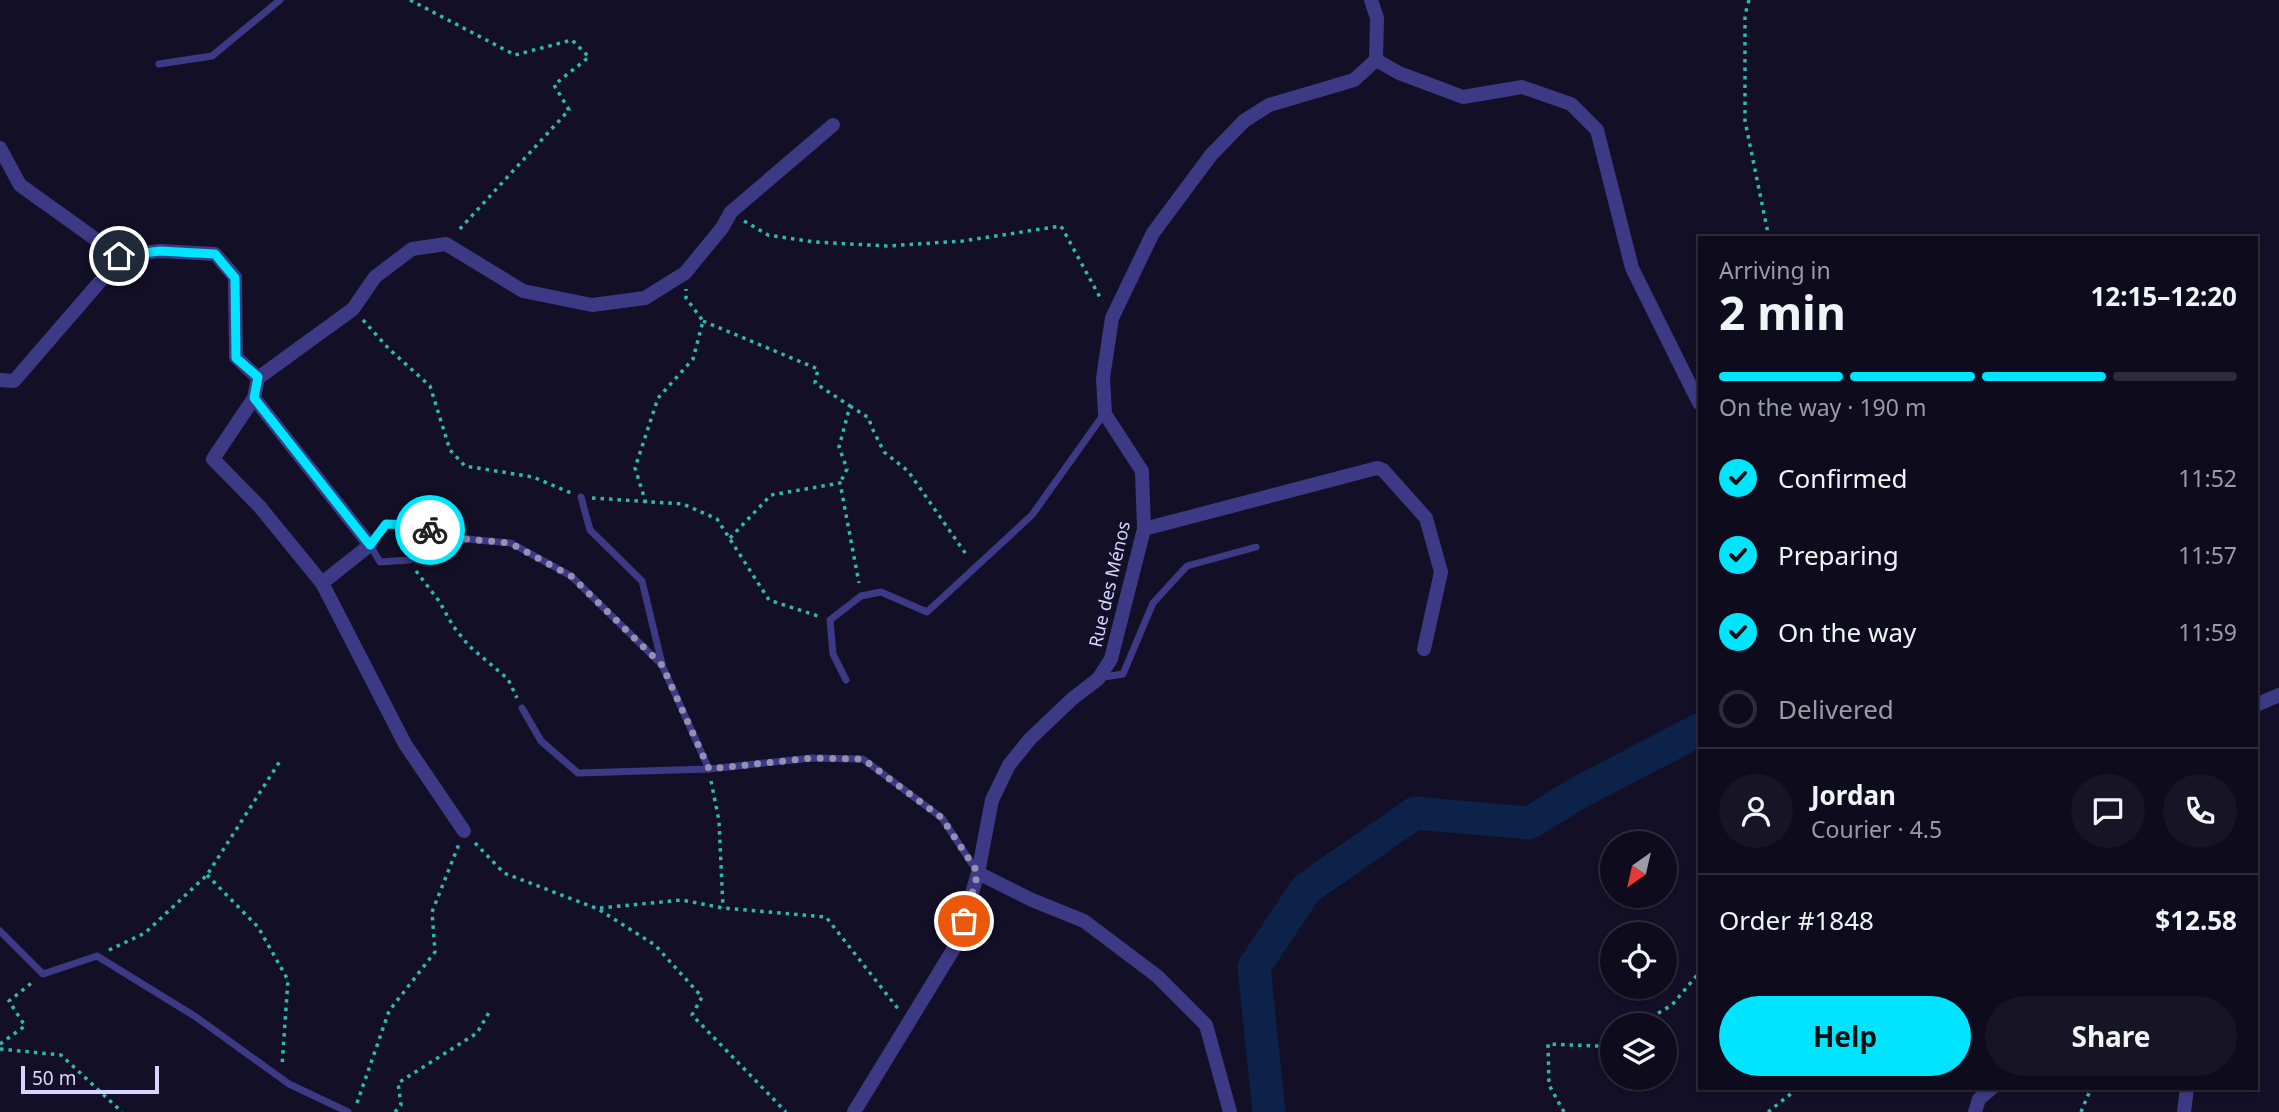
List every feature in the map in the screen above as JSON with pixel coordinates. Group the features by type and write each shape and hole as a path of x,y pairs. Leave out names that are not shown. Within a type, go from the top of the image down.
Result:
{"street":[{"path":"1371,0 1377,18 1376,60 1399,73 1463,97 1522,87 1571,104 1597,130 1632,268 1698,401"},
{"name":"Rue des Ménos","path":"854,1112 956,945 978,873 992,800 1009,765 1030,739 1072,699 1098,679 1111,659 1144,529 1142,471 1105,414 1103,378 1112,318 1153,233 1211,155 1244,121 1269,105 1354,80 1376,60"},
{"path":"464,831 405,744 322,583 260,508 213,459 254,398 258,377 353,309 375,277 412,249 446,244 523,290 592,305 645,298 685,273 722,228 731,212 833,125"},
{"path":"0,148 20,185 119,256 160,251 215,254 235,278 236,358 258,377"},
{"path":"0,380 14,381 110,270 119,256"},
{"path":"254,398 370,545 322,583"},
{"path":"1144,529 1377,468 1383,470 1426,518 1441,572 1424,649"},
{"path":"2258,704 2279,695"},
{"path":"978,873 1032,900 1084,921 1157,976 1206,1025 1230,1112"},
{"path":"1975,1112 1979,1099 1990,1090"},
{"path":"2184,1112 2188,1090"}],"lane":[{"path":"159,64 212,56 280,0"},
{"path":"846,680 832,654 830,620 861,596 881,592 926,612 1032,515 1105,414"},
{"path":"581,497 590,530 642,581 662,665 709,769"},
{"path":"456,538 409,561 380,562 370,545 386,524 413,525 456,538 510,543 571,576 662,665"},
{"path":"1098,679 1123,674 1153,603 1187,566 1256,547"},
{"path":"522,708 541,741 578,773 709,769 812,758 863,759 942,818 978,873"},
{"path":"0,931 43,974 97,956 196,1017 281,1078 348,1112"}],"path":[{"path":"410,0 514,55 572,40 589,57 554,85 569,110 446,244"},
{"path":"1749,0 1745,15 1745,121 1769,236"},
{"path":"731,212 768,235 887,246 963,241 1061,226 1112,318"},
{"path":"685,273 686,299 703,321 818,369 815,383 869,418 884,452 908,471 975,568"},
{"path":"353,309 389,348 430,386 450,450 465,466 533,477 581,497 683,504 717,519 769,600 830,620"},
{"path":"646,503 635,468 658,398 693,359 703,321"},
{"path":"849,406 839,447 847,468 840,483 861,596"},
{"path":"730,538 771,495 840,483"},
{"path":"409,561 469,646 508,679 522,708"},
{"path":"97,956 145,933 207,875 280,761"},
{"path":"709,769 719,821 723,908"},
{"path":"354,1112 389,1011 435,951 432,912 464,831 504,873 598,909 655,945 702,997 692,1015 786,1112"},
{"path":"207,875 258,927 288,980 281,1078"},
{"path":"598,909 682,900 723,908 826,917 909,1023"},
{"path":"0,1047 25,1026 9,1000 43,974"},
{"path":"1658,1013 1672,1005 1698,974"},
{"path":"395,1112 401,1105 398,1083 477,1033 491,1009"},
{"path":"1564,1112 1549,1085 1548,1044 1600,1045"},
{"path":"0,1047 61,1055 122,1112"},
{"path":"1768,1112 1796,1090"},
{"path":"2081,1112 2090,1090"}],"waterway":[{"path":"1269,1112 1254,967 1306,889 1415,813 1529,823 1578,793 1698,731"}],"way so far":[{"path":"430,530 456,538 510,543 571,576 662,665 709,769 812,758 863,759 942,818 978,873 964,921"}],"route":[{"path":"119,256 160,251 215,254 235,278 236,358 258,377 254,398 370,545 386,524 413,525 430,530"}]}
